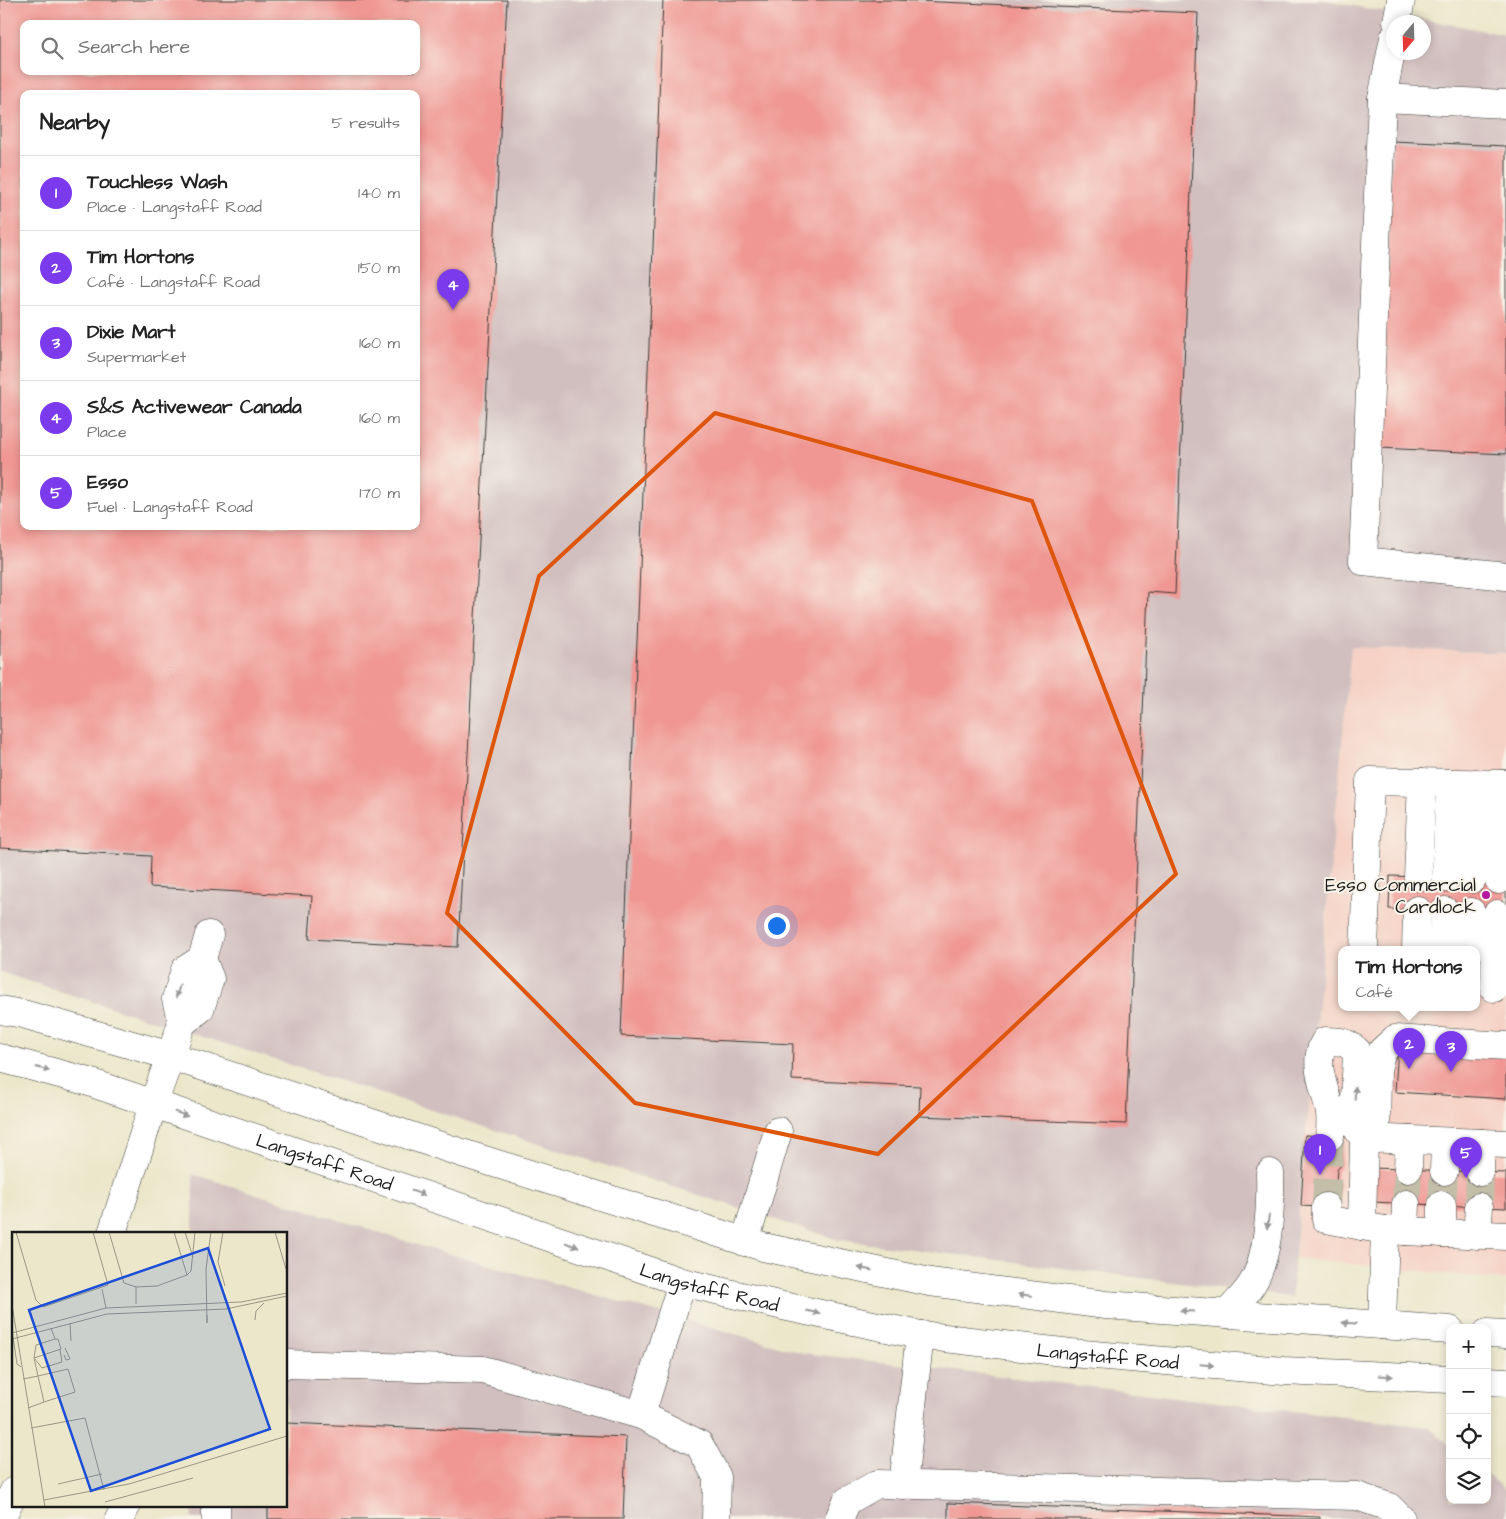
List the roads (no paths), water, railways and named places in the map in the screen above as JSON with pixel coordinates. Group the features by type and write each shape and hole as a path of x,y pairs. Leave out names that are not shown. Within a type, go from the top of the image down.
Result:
{"main road":[{"path":"1398,15 1401,0"},
{"path":"1390,60 1382,98 1363,561 1506,576"},
{"path":"1382,98 1506,104"},
{"path":"1364,946 1370,780 1483,784"},
{"path":"1418,877 1422,782"},
{"path":"1446,878 1483,784"},
{"path":"1483,784 1486,880"},
{"path":"1416,946 1417,910"},
{"path":"1446,946 1471,912"},
{"path":"1470,946 1471,912"},
{"path":"1471,912 1492,988"},
{"path":"112,1232 153,1105 182,1023 200,1009 210,979 205,947"},
{"path":"0,1010 23,1014 171,1056 462,1153 763,1247 930,1282 1106,1305 1446,1330"},
{"path":"1382,1325 1384,1229 1370,1139 1377,1069 1382,1051 1395,1039 1506,1046"},
{"path":"1330,1136 1330,1114 1318,1061 1320,1050 1325,1041 1340,1040 1350,1044 1357,1051 1354,1124 1370,1139 1494,1143 1480,1172"},
{"name":"Langstaff Road","path":"0,1058 86,1081 682,1282 783,1306 920,1335 1071,1354 1284,1372 1446,1379"},
{"path":"746,1242 778,1131"},
{"path":"1408,1169 1409,1140"},
{"path":"1444,1170 1445,1142"},
{"path":"1226,1314 1253,1283 1265,1250 1271,1200 1270,1173"},
{"path":"1384,1229 1406,1204"},
{"path":"1442,1205 1442,1233"},
{"path":"1326,1207 1326,1219 1384,1229 1506,1236"},
{"path":"1477,1235 1479,1207"},
{"path":"642,1416 682,1282"},
{"path":"1491,1333 1506,1334"},
{"path":"903,1485 920,1335"},
{"path":"288,1364 483,1370 642,1416 699,1444 717,1477 716,1519"},
{"path":"1491,1380 1506,1382"},
{"path":"839,1519 846,1501 877,1484 1357,1496 1389,1507 1401,1519"},
{"path":"1,1519 12,1495"},
{"path":"119,1519 126,1506"},
{"path":"139,1519 140,1506"},
{"path":"216,1506 216,1519"}],"tunnel":[{"path":"1326,1207 1330,1136"},
{"path":"1406,1204 1408,1169"},
{"path":"1442,1205 1444,1171"},
{"path":"1479,1207 1480,1172"}],"place":[{"name":"S&S Activewear Canada","path":"453,310"},
{"name":"Esso Commercial Cardlock","path":"1486,895"},
{"name":"Tim Hortons","path":"1409,1069"},
{"name":"Dixie Mart","path":"1451,1072"},
{"name":"Touchless Wash","path":"1320,1175"},
{"name":"Esso","path":"1466,1178"}]}
